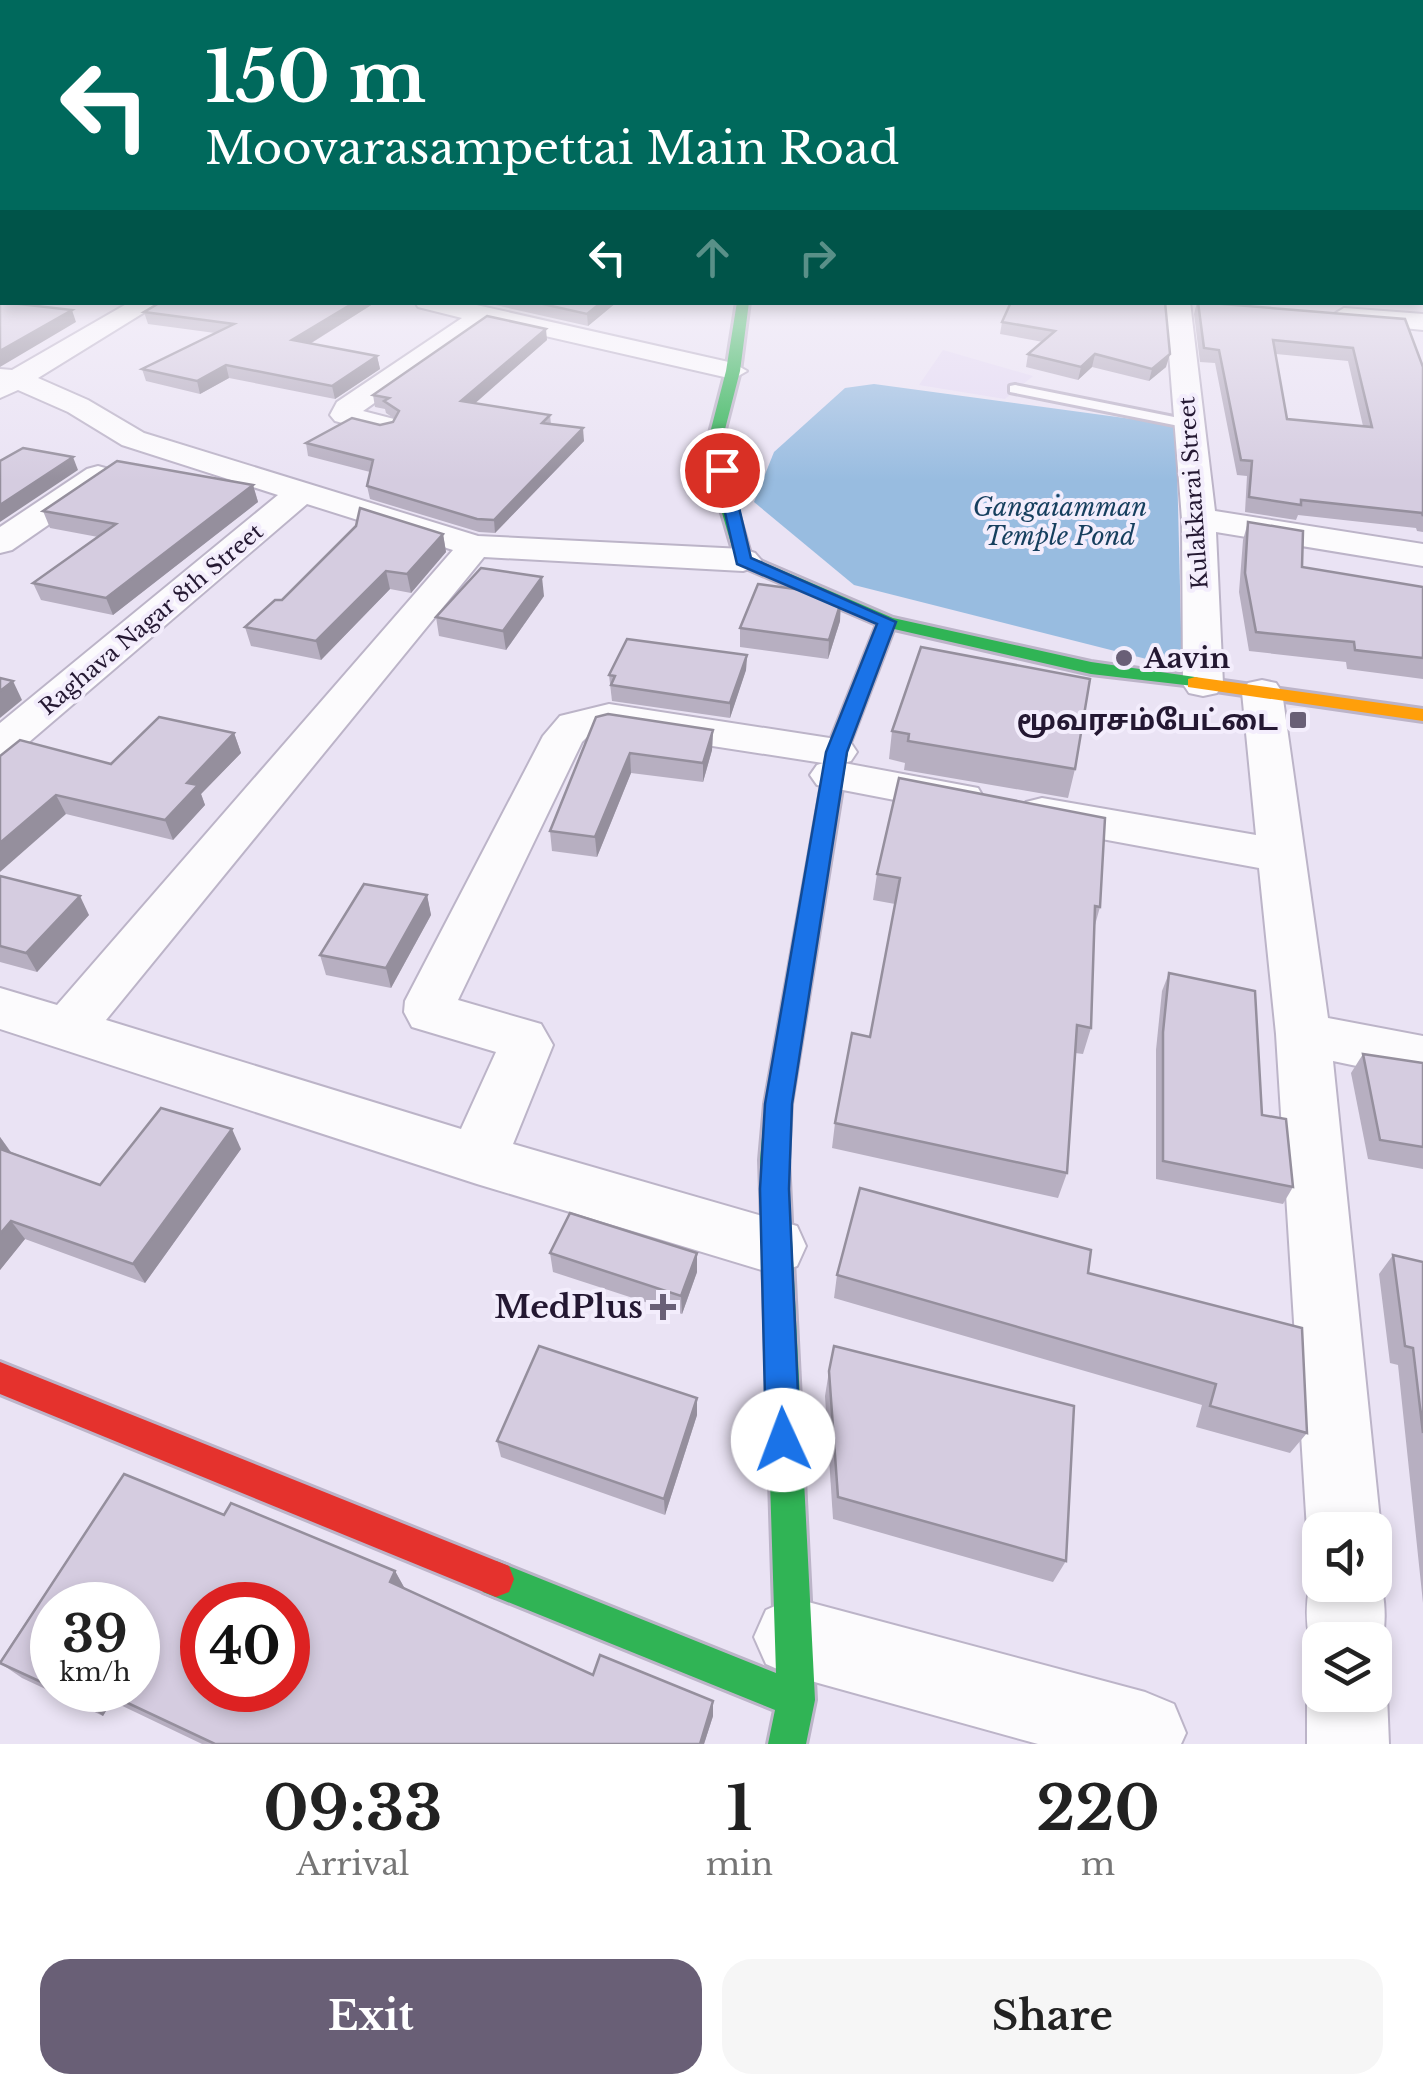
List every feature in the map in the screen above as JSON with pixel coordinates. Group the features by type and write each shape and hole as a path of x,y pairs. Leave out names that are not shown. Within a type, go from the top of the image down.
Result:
{"street":[{"path":"5,382 120,318"},
{"path":"383,425 346,415 348,408 486,318"},
{"path":"494,318 732,371"},
{"path":"740,318 717,434 728,506 743,560"},
{"name":"Kulakkarai Street","path":"1189,318 1189,424 1198,519 1203,684"},
{"path":"1374,318 1419,322"},
{"path":"5,382 78,406 146,444 475,546 743,560 887,622 1091,668 1423,715"},
{"path":"0,543 146,444"},
{"name":"Raghava Nagar 8th Street","path":"0,746 302,492"},
{"path":"1198,519 1423,555"},
{"path":"67,1030 475,546"},
{"path":"787,1744 795,1668 776,1246 778,1104 834,763 887,622"},
{"path":"1262,692 1303,1034 1343,1512"},
{"path":"477,1159 526,1046 510,1034 439,1016 431,1012 432,1001 564,736 575,725 609,717 1282,856"},
{"path":"0,1008 477,1159 776,1246"},
{"path":"1303,1034 1423,1058"},
{"path":"0,1378 795,1668 1145,1733"},
{"path":"1347,1712 1348,1744"}],"lane":[{"path":"1015,389 1189,424"}],"shaded area":[{"path":"943,350 1033,376 1005,399 919,385"}],"water":[{"name":"Gangaiamman Temple Pond","path":"874,384 1176,425 1182,668 854,585 754,502 774,452 845,388"}],"building":[{"path":"0,318 57,318 0,351"},
{"path":"192,318 328,318 292,340 377,356 332,386 226,365 197,381 142,369 234,324"},
{"path":"484,318 498,318 546,329 461,401 550,415 542,423 583,428 494,520 477,519 367,486 373,460 306,443 352,418 380,425 393,422 399,411 384,401 389,398 373,395"},
{"path":"1004,318 1167,318 1170,354 1152,369 1095,354 1081,367 1028,354 1055,331 1002,322"},
{"path":"1200,318 1405,319 1423,367 1423,516 1249,497 1252,461 1241,460 1219,350 1204,348","holes":["1273,340 1353,348 1372,427 1287,419"]},
{"path":"23,448 73,457 0,505 0,461"},
{"path":"117,461 253,485 106,598 33,583 116,524 43,511"},
{"path":"360,508 443,534 407,574 386,571 316,641 245,627 275,600 282,600 356,526"},
{"path":"1248,522 1303,531 1302,567 1423,587 1423,658 1355,650 1354,642 1256,632 1245,573"},
{"path":"481,568 542,577 503,631 436,617"},
{"path":"758,584 817,592 841,602 829,640 740,628"},
{"path":"627,639 747,655 730,703 611,685 615,676 609,675"},
{"path":"921,647 1090,679 1075,769 908,741 909,734 892,731"},
{"path":"0,678 13,681 0,691"},
{"path":"608,714 713,730 703,763 630,753 595,837 550,831 596,717"},
{"path":"159,717 234,733 187,783 198,785 165,820 56,795 0,843 0,756 20,740 111,764"},
{"path":"899,778 1105,818 1100,907 1095,906 1091,1028 1077,1025 1067,1173 835,1123 852,1033 870,1037 900,878 877,874"},
{"path":"0,876 80,896 26,953 0,946"},
{"path":"364,884 427,895 386,968 320,955"},
{"path":"1169,973 1255,991 1262,1115 1286,1119 1293,1187 1163,1161 1163,1032"},
{"path":"1363,1054 1423,1063 1423,1147 1380,1140"},
{"path":"161,1108 232,1129 133,1264 11,1221 0,1234 0,1149 100,1185"},
{"path":"860,1188 1091,1250 1088,1273 1302,1328 1307,1433 1210,1406 1216,1384 837,1275"},
{"path":"570,1213 697,1253 681,1296 550,1253"},
{"path":"1393,1255 1423,1262 1423,1433 1413,1348 1405,1346"},
{"path":"539,1346 697,1398 664,1499 497,1441"},
{"path":"834,1346 1074,1406 1066,1561 838,1497 829,1371"},
{"path":"124,1474 224,1515 231,1503 395,1571 390,1582 593,1675 600,1655 713,1701 700,1744 215,1744 147,1712 160,1712 160,1582 53,1582"},
{"path":"30,1617 30,1677 0,1663"}],"traffic: fast":[{"path":"741,318 733,371 717,433 728,506 743,560 887,622 1091,668 1195,683"},
{"path":"787,1744 796,1700 774,1160 778,1104 839,745"},
{"path":"496,1579 796,1700"}],"traffic: slow":[{"path":"1195,683 1423,715"}],"traffic: jam":[{"path":"839,745 887,622"},
{"path":"0,1378 496,1579"}],"place":[{"name":"Aavin","path":"1124,658"},
{"name":"மூவரசம்பேட்டை","path":"1298,720"},
{"name":"MedPlus","path":"663,1307"}],"route":[{"path":"722,470 743,560 887,622 836,752 778,1104 774,1189 783,1440"}]}
